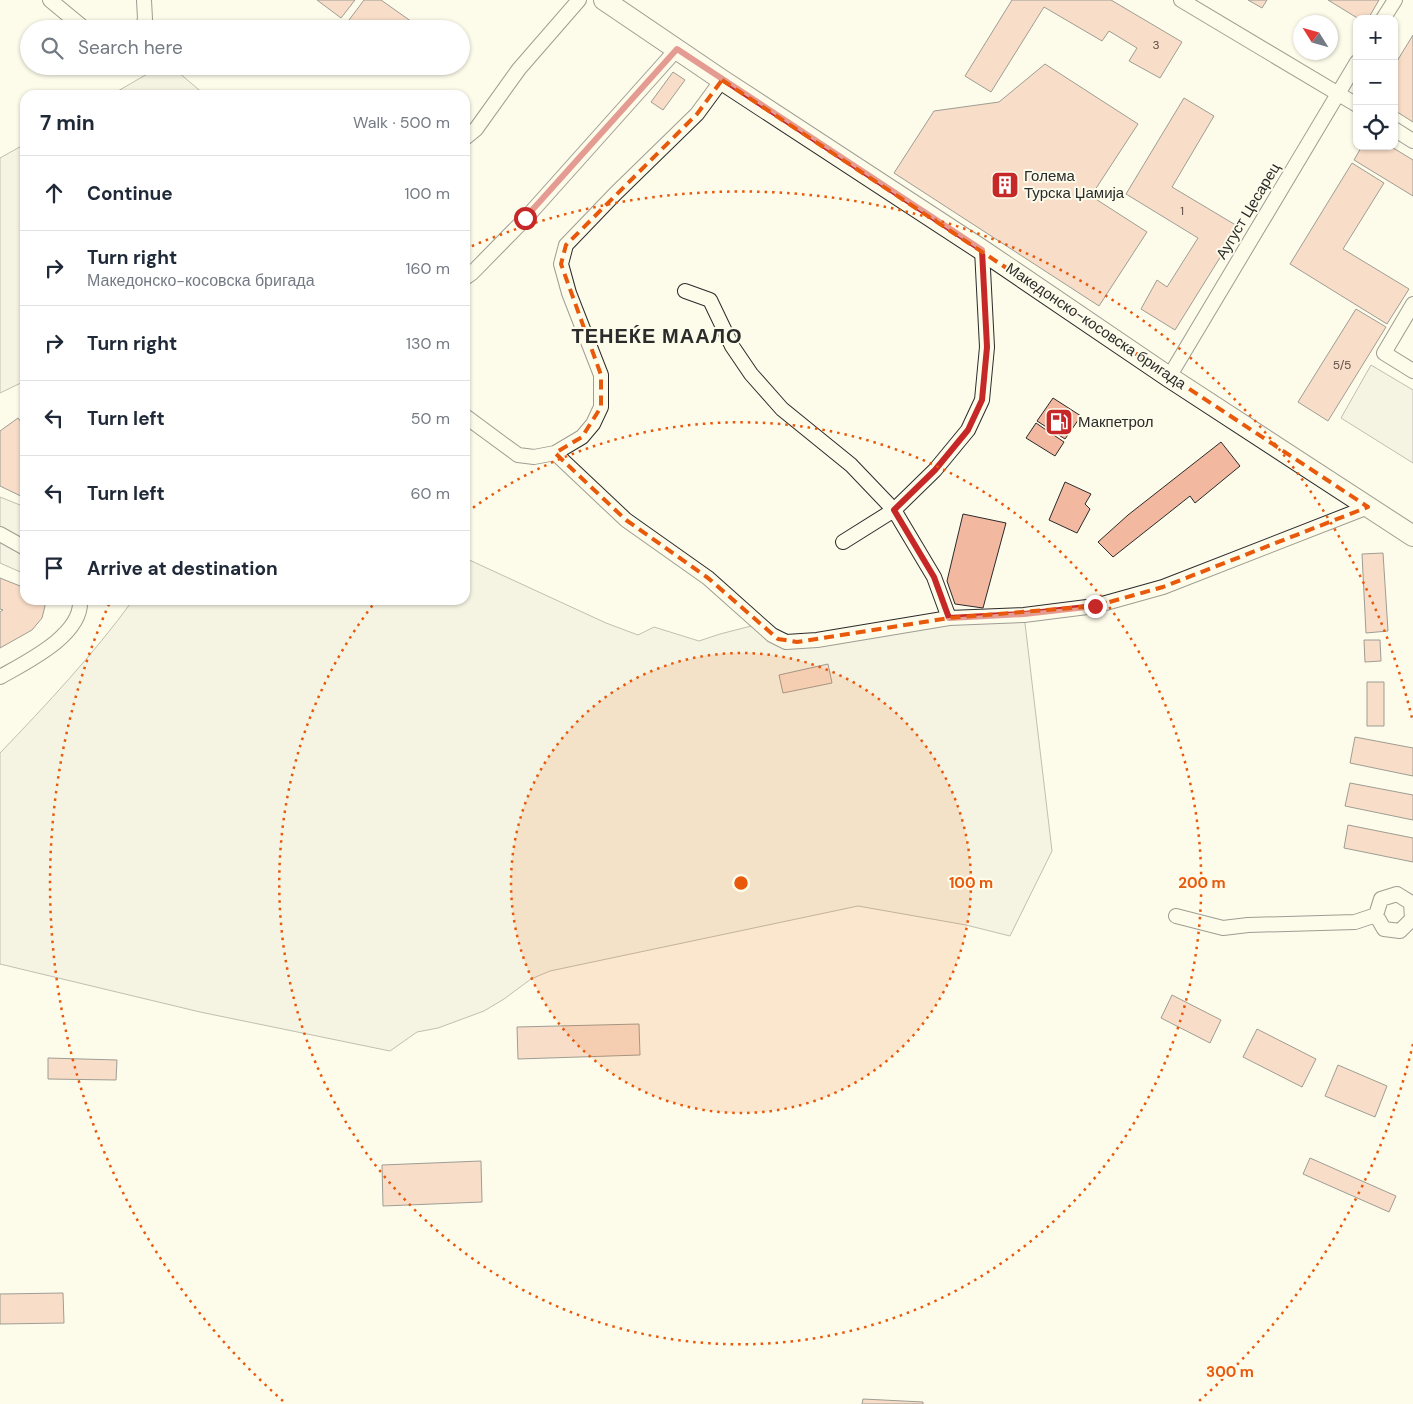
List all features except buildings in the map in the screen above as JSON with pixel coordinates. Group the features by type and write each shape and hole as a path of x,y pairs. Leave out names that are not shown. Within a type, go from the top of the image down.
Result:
{"street":[{"path":"50,0 74,20"},
{"path":"144,0 145,20"},
{"path":"470,134 476,129 519,69 579,0"},
{"name":"Македонско-косовска бригада","path":"604,0 722,80 1413,536"},
{"path":"1181,0 1353,102"},
{"path":"1386,15 1395,0"},
{"path":"470,275 525,218 677,49"},
{"name":"Аугуст Цесарец","path":"1169,376 1353,69"},
{"path":"470,420 518,455 534,456 555,453 582,437 593,424 601,407 601,375 569,293 561,264 566,245 614,194 696,114 722,80"},
{"path":"1398,132 1413,141"},
{"path":"843,542 894,510 935,470 968,430 982,400 987,347 982,250"},
{"path":"685,291 710,300 732,346 751,374 782,409 851,464 894,510 934,577 949,618"},
{"path":"1413,304 1384,354 1413,372"},
{"path":"555,453 626,520 708,578 778,639 792,642 816,640 949,618 1024,614 1095,606 1163,587 1368,507"},
{"path":"0,534 20,545"},
{"path":"0,677 40,653 68,631 79,612 80,605"},
{"path":"1397,894 1412,903 1412,920 1400,931 1384,928 1376,915 1381,899 1397,894"},
{"path":"1176,916 1224,928 1248,925 1355,922 1376,915"}],"highlighted area":[{"path":"722,80 1368,507 1163,587 1095,606 949,618 797,642 778,639 708,578 626,520 555,453 582,437 601,407 601,375 561,264 566,245 697,114"}],"shaded area":[{"path":"145,75 182,75 199,90 120,90"},
{"path":"20,147 20,383 0,393 0,158"},
{"path":"1371,365 1413,390 1413,463 1341,418"},
{"path":"0,497 20,505 20,572 0,563"},
{"path":"470,560 606,623 638,635 654,627 699,641 759,624 778,639 1024,615 1052,851 1010,936 966,925 858,906 550,971 531,979 484,1011 438,1028 417,1032 390,1051 200,1012 0,964 0,753 86,660 129,605 470,605"}],"place":[{"name":"Голема Турска Џамија","path":"1005,185"},
{"name":"Макпетрол","path":"1059,422"}],"district":[{"name":"ТЕНЕЌЕ МААЛО","path":"657,336"}],"route":[{"path":"525,218 677,49 982,250 987,347 982,400 968,430 935,470 894,510 934,577 949,618 1024,614 1095,606"}]}
